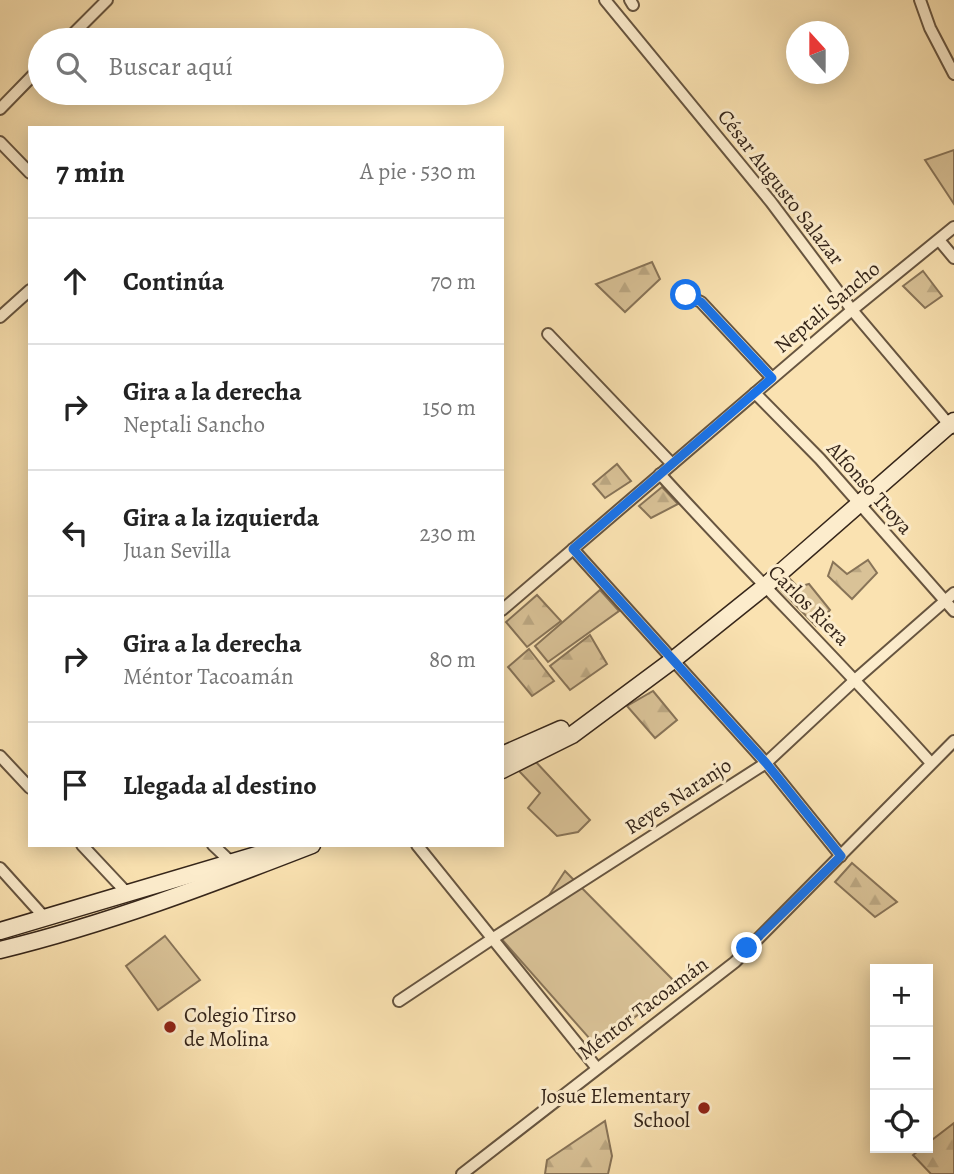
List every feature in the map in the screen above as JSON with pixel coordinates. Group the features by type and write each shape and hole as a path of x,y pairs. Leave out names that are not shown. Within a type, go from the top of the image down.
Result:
{"street":[{"path":"80,28 107,0"},
{"name":"César Augusto Salazar","path":"605,0 771,202 852,310 952,425"},
{"path":"920,0 930,27 954,74"},
{"path":"0,109 28,80"},
{"path":"0,142 28,171"},
{"name":"Neptali Sancho","path":"504,607 852,310 954,227"},
{"path":"939,240 954,258"},
{"path":"0,317 28,292"},
{"path":"686,295 701,302 772,378"},
{"path":"548,334 671,464"},
{"name":"Alfonso Troya","path":"755,393 860,503 954,611"},
{"path":"504,769 572,735 673,660 764,587 952,425"},
{"name":"Carlos Riera","path":"660,474 764,587 856,679 931,763"},
{"path":"573,549 766,763 841,856"},
{"name":"Reyes Naranjo","path":"399,1001 766,763 954,593"},
{"path":"504,754 605,709"},
{"name":"Méntor Tacoamán","path":"462,1174 735,962 954,741"},
{"path":"0,756 28,786"},
{"path":"84,847 127,893"},
{"path":"216,847 231,863"},
{"path":"0,931 231,863 275,847"},
{"path":"0,950 75,931 234,876 307,847"},
{"path":"419,847 596,1068"},
{"path":"0,868 44,918"}],"green space":[{"path":"954,150 954,204 925,160"},
{"path":"652,262 660,279 625,312 596,284"},
{"path":"923,271 942,296 925,308 903,286"},
{"path":"617,464 631,481 605,498 593,484"},
{"path":"662,487 678,504 651,518 639,506"},
{"path":"868,560 877,573 852,599 828,576 833,562 847,574"},
{"path":"787,576 798,587 809,584 830,610 816,626 777,586"},
{"path":"600,590 619,611 548,662 535,646"},
{"path":"537,595 561,621 527,647 506,622"},
{"path":"590,635 607,664 570,690 550,666"},
{"path":"529,649 554,681 532,696 508,667"},
{"path":"653,691 677,720 655,738 627,706"},
{"path":"536,762 590,820 578,832 557,836 528,808 540,793 519,771"},
{"path":"852,863 897,902 875,917 835,882"},
{"path":"565,871 677,984 597,1047 499,936 538,912"},
{"path":"165,936 200,980 158,1010 126,966"},
{"path":"605,1121 612,1156 608,1174 545,1174 547,1160"},
{"path":"954,1123 954,1174 931,1174 913,1155 933,1153 933,1139"}],"place":[{"name":"Colegio Tirso de Molina","path":"170,1027"},
{"name":"Josue Elementary School","path":"704,1108"}],"route":[{"path":"686,295 701,302 772,378 573,549 766,763 841,856 747,948"}]}
